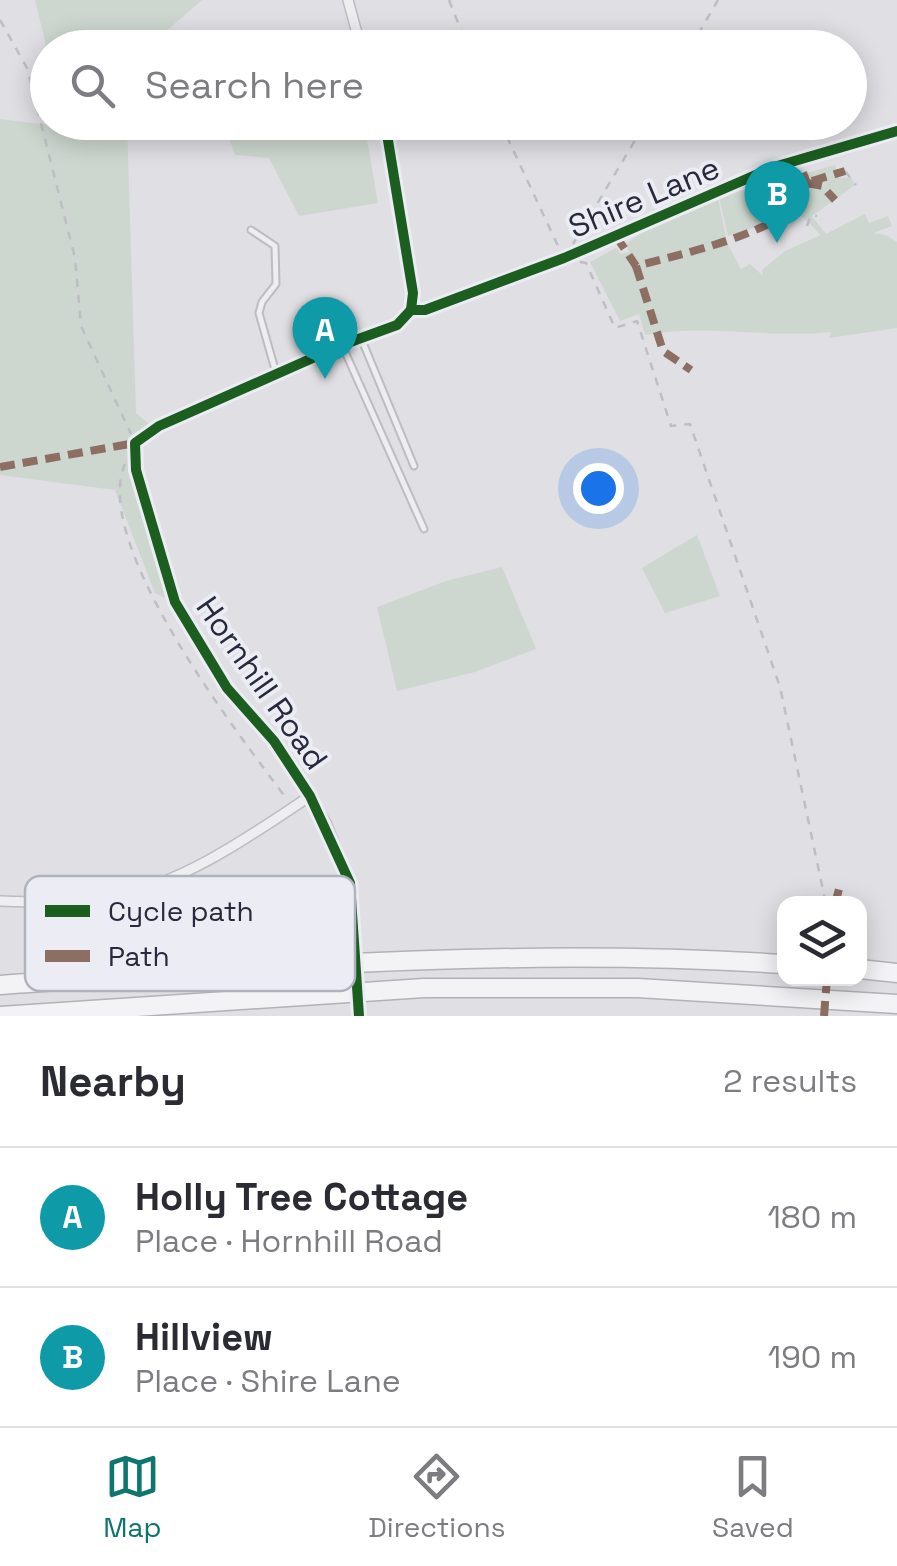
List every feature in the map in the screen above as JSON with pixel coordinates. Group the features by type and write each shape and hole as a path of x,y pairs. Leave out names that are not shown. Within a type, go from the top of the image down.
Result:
{"highway":[{"path":"355,962 456,956 635,956 777,964"},
{"path":"867,970 897,974"},
{"path":"0,985 25,983"},
{"path":"355,991 638,988 897,1004"},
{"path":"0,1016 347,991"}],"street":[{"path":"348,0 356,30"},
{"name":"Shire Lane","path":"867,140 897,131"},
{"path":"134,443 160,426 342,345 397,325 411,310 413,292 388,140"},
{"name":"Shire Lane","path":"411,310 425,310 564,258 774,167 866,140"},
{"name":"Hornhill Road","path":"134,443 136,470 175,602 227,688 274,741 310,796 346,876"},
{"path":"174,876 310,796"},
{"path":"0,902 25,901"},
{"name":"Hornhill Road","path":"355,937 359,1014"}],"lane":[{"path":"251,230 275,246 276,284 259,313 276,376"},
{"path":"361,338 414,466"},
{"path":"342,345 424,529"}],"path":[{"path":"449,0 461,30"},
{"path":"700,30 718,0"},
{"path":"0,20 30,80"},
{"path":"45,140 75,258 81,326 134,443"},
{"path":"508,140 564,258"},
{"path":"564,258 635,140"},
{"path":"846,172 856,185"},
{"path":"807,226 811,215 817,216"},
{"path":"564,258 586,263 616,328 637,321 672,426 690,424 780,687 824,896"}],"shaded area":[{"path":"35,0 202,0 167,30 42,30"},
{"path":"0,119 30,123 30,140 128,140 136,413 149,424 128,442 131,470 166,588 165,598 155,593 115,490 0,475"},
{"path":"230,140 367,140 378,203 299,216 269,158 235,155"},
{"path":"835,165 839,178 851,177 855,185 812,216 826,234 865,214 869,223 888,216 892,226 873,233 897,242 897,328 829,338 831,332 691,330 645,335 639,314 620,321 590,262 616,248 621,254 629,252 626,244 651,226 718,198 727,243 741,269 750,264 763,276 762,270 785,251 821,235 790,205 769,223 728,236 719,197"},
{"path":"697,535 720,596 665,613 642,568"},
{"path":"502,567 536,649 475,672 397,691 377,607 446,581"}],"marked path":[{"path":"616,236 636,266 758,229 797,204 806,190 806,179 797,161"},
{"path":"812,181 845,171"},
{"path":"807,183 822,186 835,200"},
{"path":"636,266 663,351 691,370"},
{"path":"0,467 135,443"},
{"path":"837,896 839,889"},
{"path":"824,1016 826,986"}],"cycle path":[{"path":"867,140 897,131"},
{"path":"388,140 413,293 411,310"},
{"path":"411,310 425,310 564,258 774,167 866,140"},
{"path":"347,876 310,796 274,741 227,688 175,602 136,470 135,443 159,426 342,345 397,325 411,310"},
{"path":"355,957 359,1016"}],"place":[{"name":"Hillview","path":"777,243"},
{"name":"Holly Tree Cottage","path":"325,379"}]}
